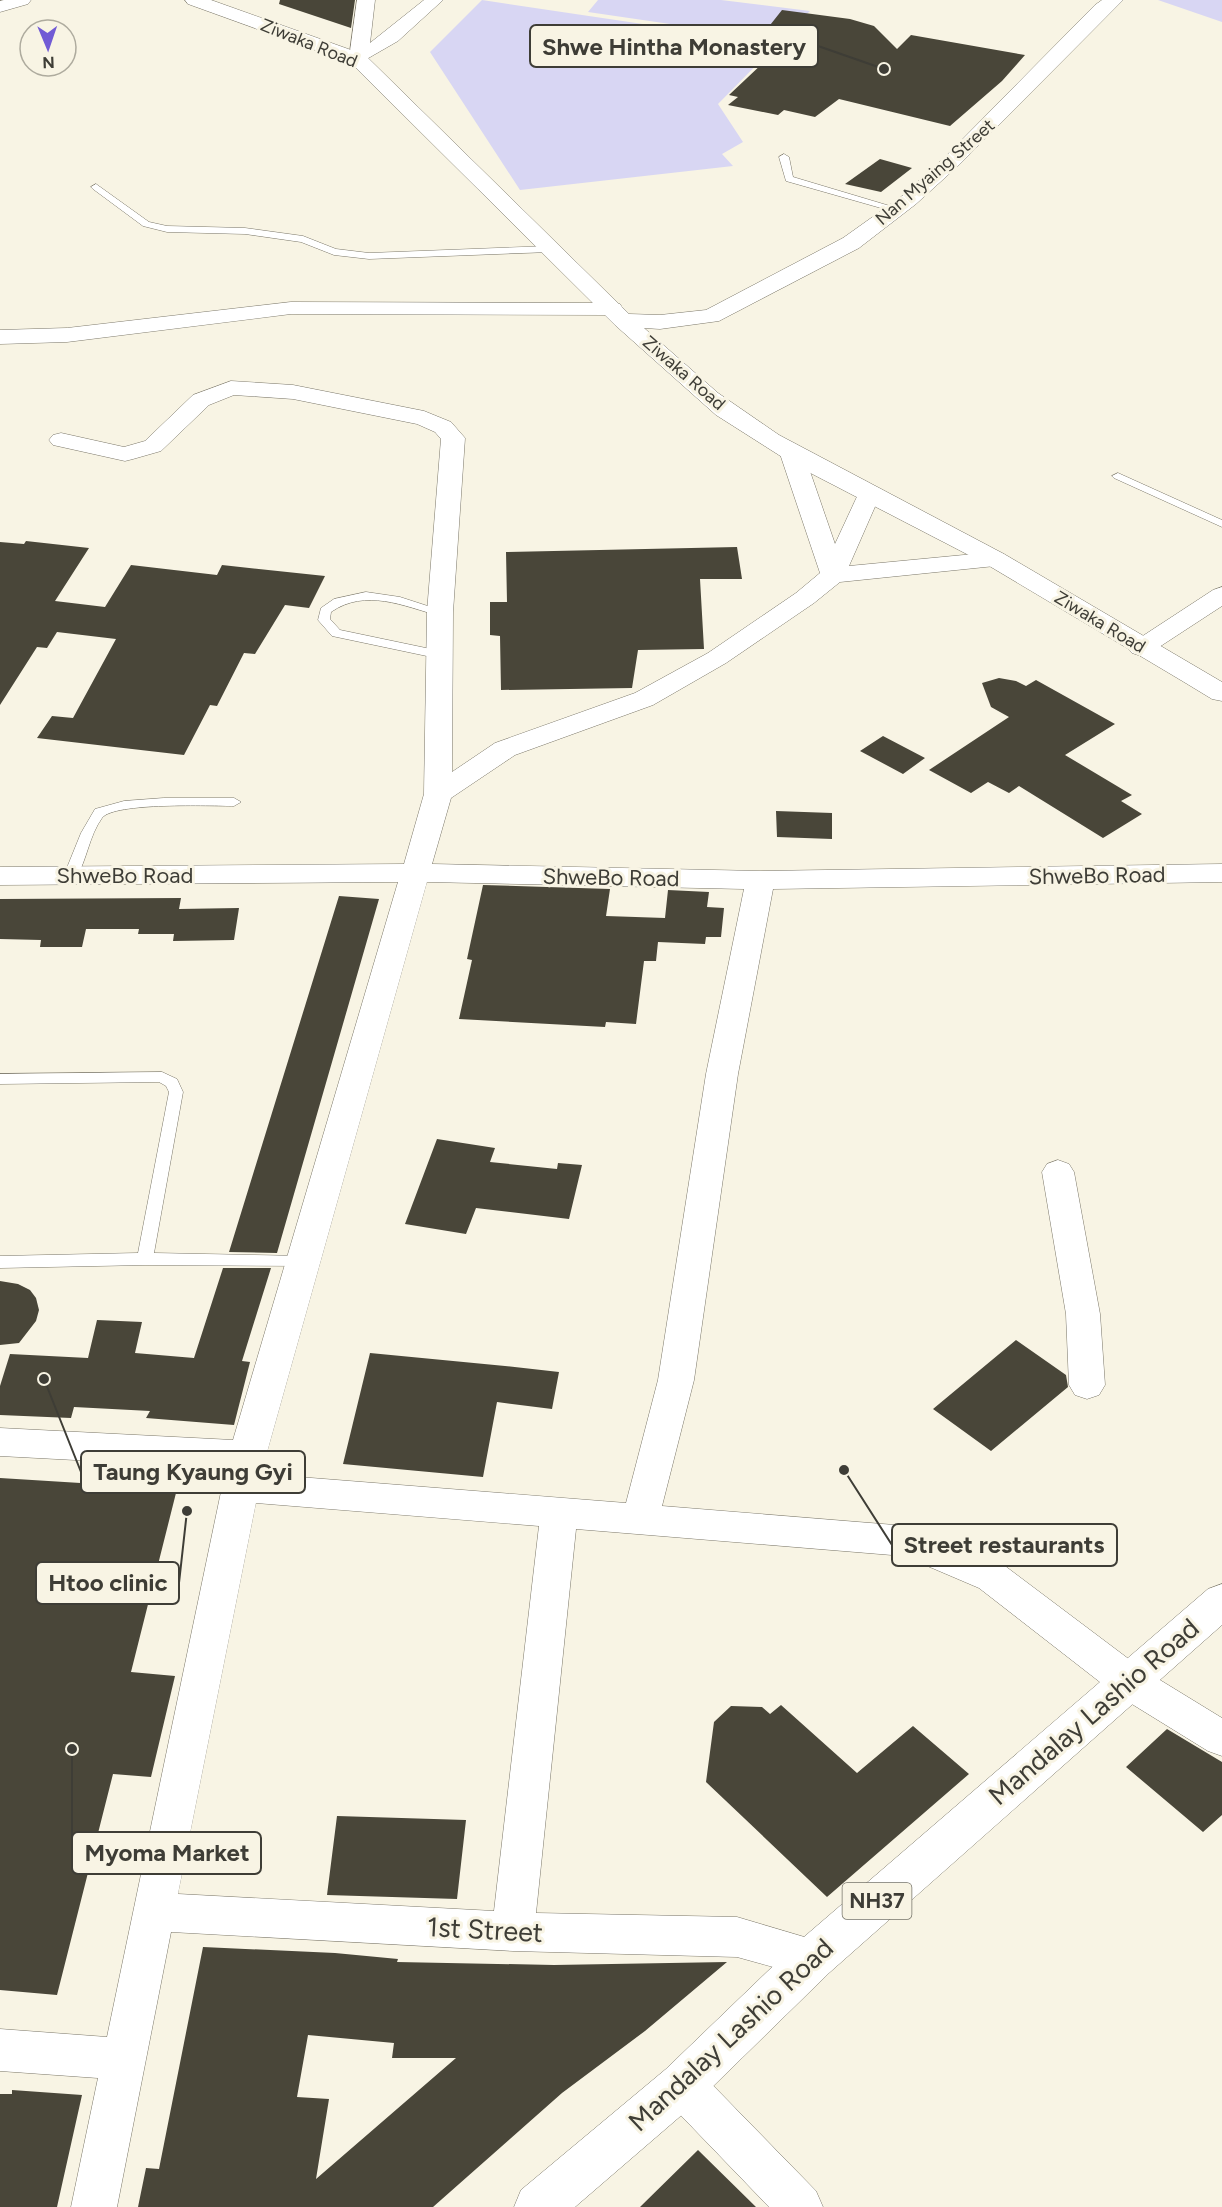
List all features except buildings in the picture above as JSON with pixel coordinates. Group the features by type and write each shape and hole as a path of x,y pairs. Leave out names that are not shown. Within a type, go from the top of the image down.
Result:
{"main road":[{"name":"Ziwaka Road","path":"194,0 358,59 618,315 667,361 739,420 790,451 995,559 1141,648 1222,693"},
{"name":"Nan Myaing Street","path":"618,315 660,322 711,316 851,243 952,161 1102,9 1114,0"},
{"path":"667,361 683,334 711,316"},
{"name":"Mandalay Lashio Road","path":"538,2207 682,2085 813,1958 1222,1601"}],"street":[{"path":"0,8 22,0"},
{"path":"358,59 365,22 366,0"},
{"path":"358,59 384,42 434,0"},
{"path":"0,337 67,335 291,308 618,315"},
{"path":"0,356 67,335"},
{"path":"61,440 125,454 136,452 153,446 167,435 201,400 231,388 293,392 424,418 443,427 453,438 440,612 438,794 244,1471 94,2207"},
{"path":"790,451 833,575"},
{"path":"438,794 505,749 644,699 717,658 805,598 833,575 869,493"},
{"path":"833,575 995,559"},
{"path":"1141,648 1222,595"},
{"name":"ShweBo Road","path":"0,876 415,873 760,880 1222,873"},
{"path":"640,1519 676,1380 722,1074 760,880"},
{"path":"1058,1172 1083,1314 1087,1385"},
{"path":"0,1442 244,1471 559,1513 908,1541 992,1577 1128,1681 1222,1739"},
{"path":"513,1932 559,1513"},
{"name":"1st Street","path":"154,1912 513,1932 737,1937 813,1958"},
{"path":"0,2050 123,2059"},
{"path":"682,2085 800,2207"}],"lane":[{"path":"784,157 789,179 895,209"},
{"path":"96,187 146,224 167,229 245,231 303,239 334,252 369,256 550,249"},
{"path":"1118,476 1222,524"},
{"path":"440,612 367,594 349,596 333,604 325,611 324,620 336,633 441,655"},
{"path":"72,875 93,821 101,810 120,805 234,802"},
{"path":"0,1079 162,1077 172,1083 176,1092 145,1259"},
{"path":"0,1262 145,1259 303,1262"}],"shaded area":[{"path":"482,0 777,44 718,104 743,142 722,154 733,166 520,190 430,52"},
{"path":"598,0 721,0 810,11 780,40 588,12"},
{"path":"1158,0 1222,0 1222,22"}],"place":[{"name":"Shwe Hintha Monastery","path":"884,69"},
{"name":"Taung Kyaung Gyi","path":"44,1379"},
{"name":"Street restaurants","path":"844,1470"},
{"name":"Htoo clinic","path":"187,1511"},
{"name":"Myoma Market","path":"72,1749"}]}
